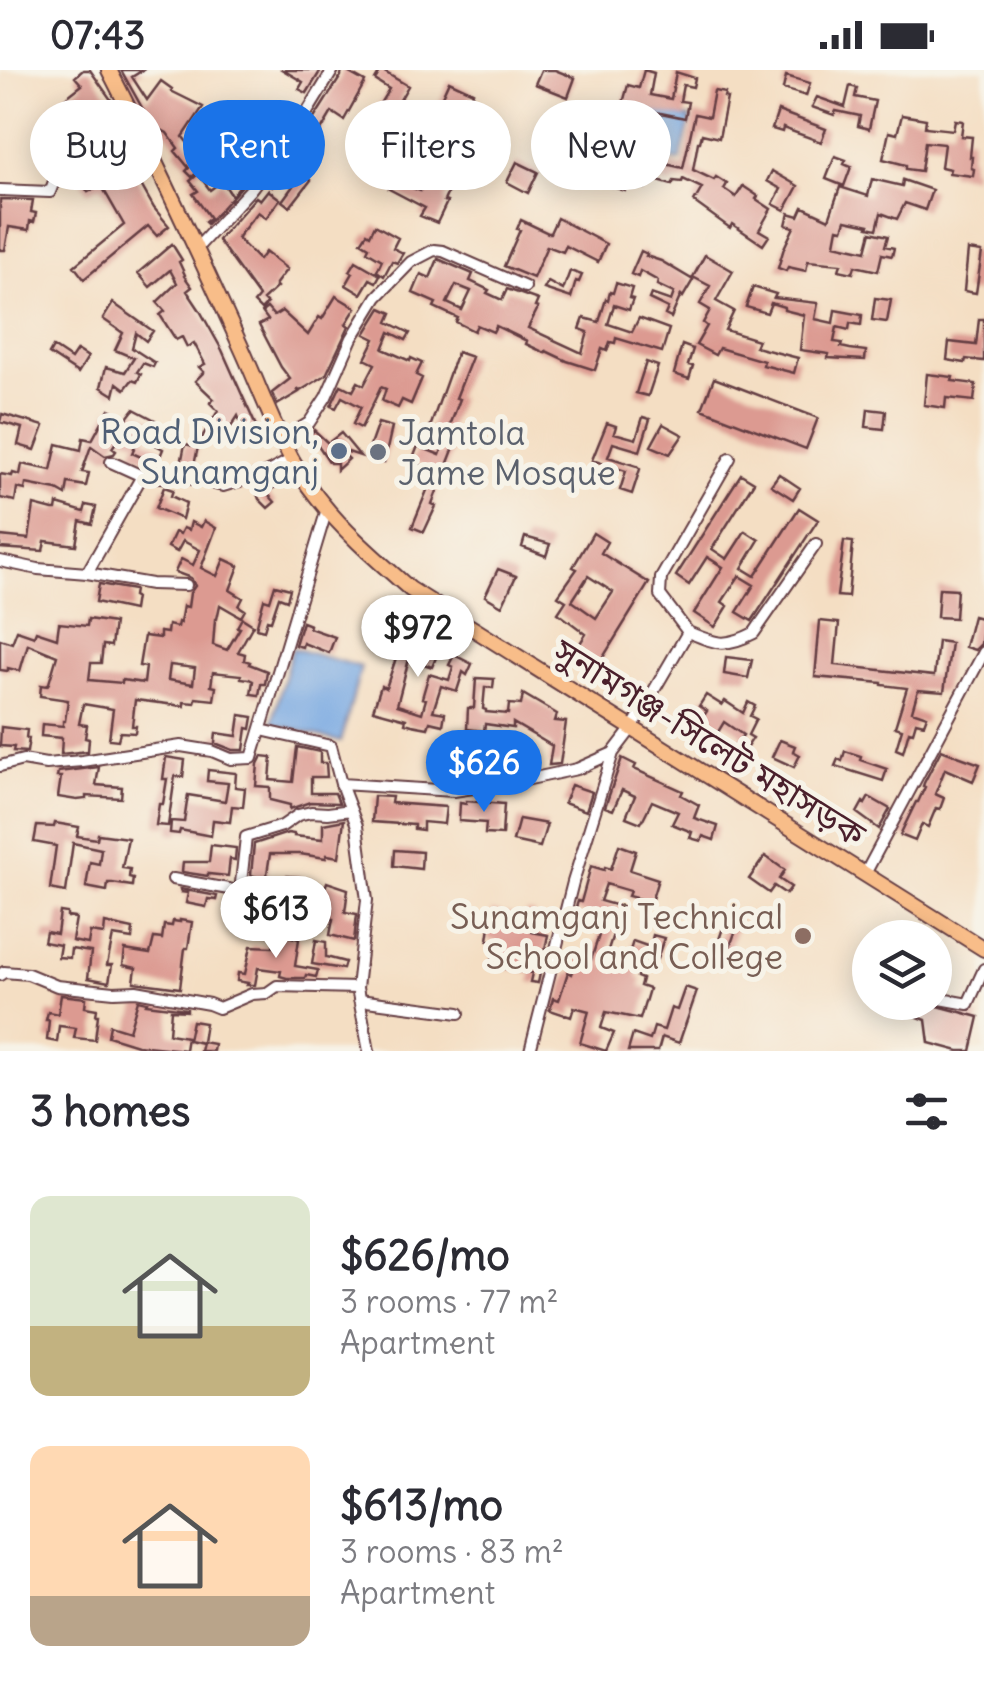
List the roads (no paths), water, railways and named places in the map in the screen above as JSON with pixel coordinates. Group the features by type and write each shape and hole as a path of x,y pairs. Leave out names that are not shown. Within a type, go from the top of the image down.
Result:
{"main road":[{"name":"সুনামগঞ্জ-সিলেট মহাসড়ক","path":"109,70 124,100"},
{"name":"সুনামগঞ্জ-সিলেট মহাসড়ক","path":"163,180 244,352 280,441 348,534 410,589 984,949"}],"street":[{"path":"196,249 261,176 300,124 332,70"},
{"path":"0,190 51,190"},
{"path":"280,441 309,423 326,398 352,338 377,297 410,262 434,250 443,250 525,286"},
{"path":"730,458 662,578 660,595 688,632 719,645 738,642 754,633 816,544"},
{"path":"111,462 142,476 223,486 292,460"},
{"path":"87,573 142,476"},
{"path":"0,766 23,760 46,764 109,758 181,746 231,758 252,758 327,509"},
{"path":"0,561 151,584 186,585"},
{"path":"530,1051 573,882 613,753 688,632"},
{"path":"865,874 978,677 984,652"},
{"path":"261,730 331,746 356,826 367,900 358,994 369,1051"},
{"path":"341,784 430,790 478,788 577,769 613,753"},
{"path":"240,892 246,837 282,826 298,815 351,810"},
{"path":"174,880 278,898"},
{"path":"952,1001 968,1004 984,970"},
{"path":"0,975 28,974 57,986 136,991 218,1008 252,994 267,993 276,986 358,994 459,1013"}],"water":[{"path":"671,114 691,118 680,161 671,160"},
{"path":"292,648 361,667 341,742 272,723"}],"place":[{"name":"Road Division, Sunamganj","path":"339,451"},
{"name":"Jamtola Jame Mosque","path":"378,452"},
{"name":"Sunamganj Technical School and College","path":"803,936"}]}
